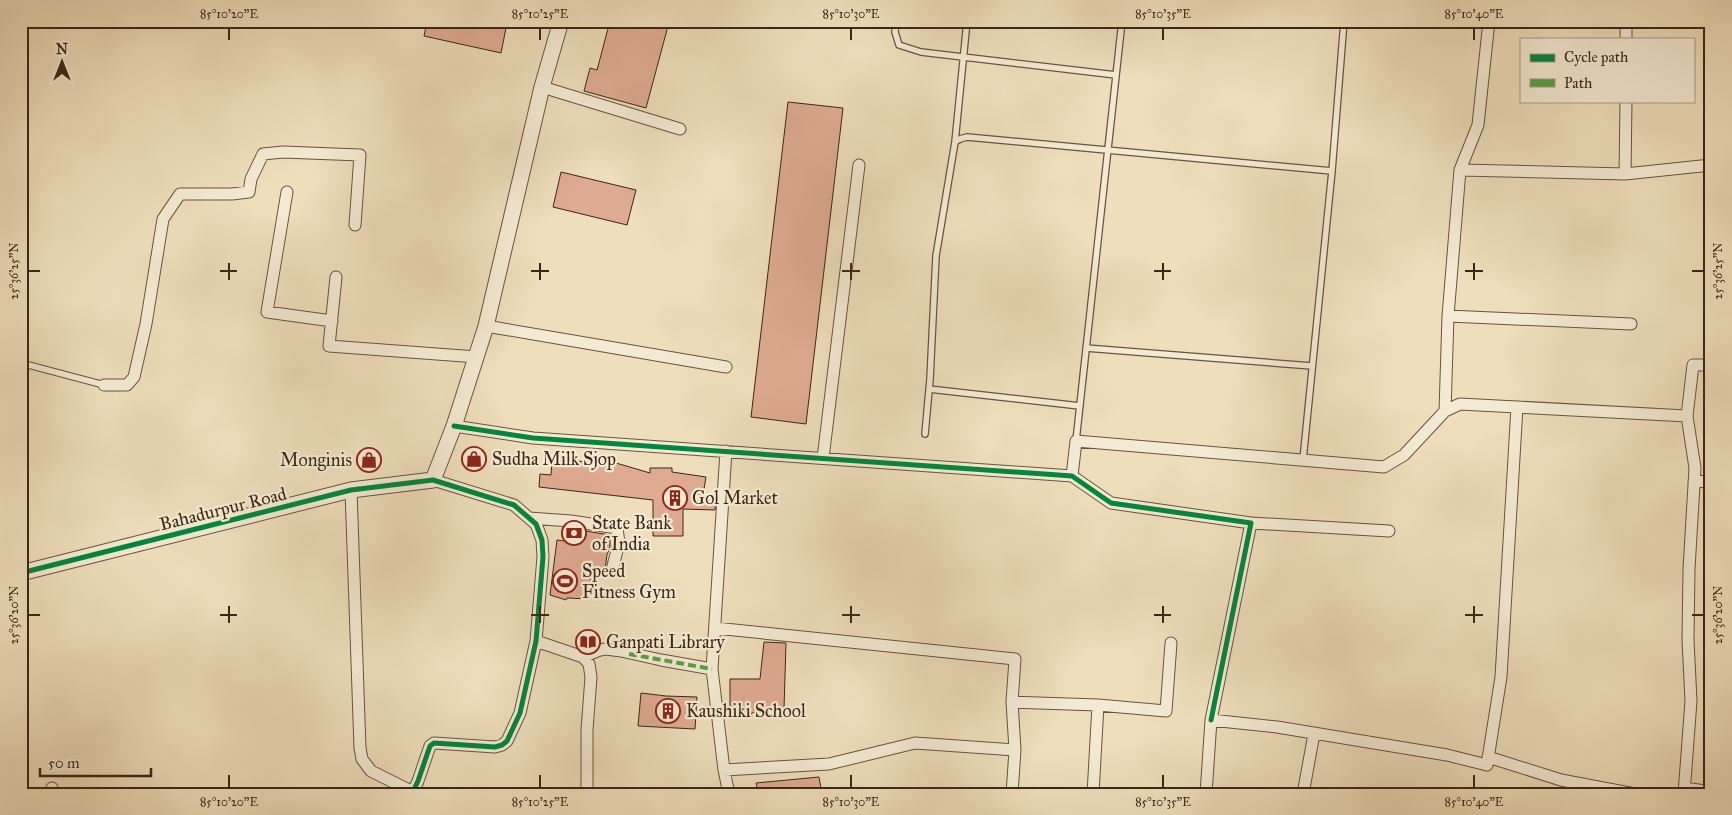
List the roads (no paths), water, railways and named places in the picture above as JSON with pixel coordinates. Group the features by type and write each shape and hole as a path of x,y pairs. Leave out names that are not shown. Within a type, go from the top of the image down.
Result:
{"street":[{"path":"351,490 360,748 362,759 371,770 413,793 430,746 434,743 442,742 495,747 507,741 520,713 536,641 543,557 542,540 536,524 514,506 432,480 454,426 486,326 542,88 561,21"},
{"path":"1445,411 1448,316 1460,170 1478,124 1489,21"},
{"path":"1626,21 1626,38"},
{"path":"542,88 680,129"},
{"path":"1625,174 1626,102"},
{"path":"104,385 127,385 134,377 146,324 163,219 180,194 232,194 249,192 251,179 264,154 283,152 360,155 355,225"},
{"path":"823,458 859,165"},
{"path":"1460,170 1625,174 1711,165"},
{"path":"287,192 267,312 332,321"},
{"path":"336,277 329,346 477,357"},
{"path":"1448,316 1631,324"},
{"path":"486,326 726,367"},
{"path":"1711,365 1693,365 1687,416 1694,481 1689,569 1688,640 1690,701 1684,791 1711,792"},
{"path":"1072,476 1076,442 1384,467 1404,455 1445,411 1460,404 1687,416"},
{"path":"1211,720 1277,727 1447,755 1487,765 1501,677 1516,407"},
{"path":"454,426 533,438 1072,476 1111,502 1251,523 1389,531"},
{"path":"726,451 712,669 724,770 730,794"},
{"name":"Bahadurpur Road","path":"21,573 351,490 432,480"},
{"path":"1694,481 1711,482"},
{"path":"529,518 571,521 618,528 619,543 613,566"},
{"path":"1206,794 1211,720 1251,523"},
{"path":"715,628 1015,659 1012,702 1015,750 1012,794"},
{"path":"536,641 583,657 589,664 591,677 587,730 587,794"},
{"path":"1012,702 1098,705 1166,711 1171,643"},
{"path":"583,657 606,649 712,669"},
{"path":"1093,794 1098,705"},
{"path":"1303,794 1314,734"},
{"path":"724,770 829,764 915,743 1015,750"},
{"path":"1488,757 1561,780 1635,794"}],"lane":[{"path":"896,21 895,32 899,45 921,52 1116,75"},
{"path":"924,434 929,389 936,256 956,142 967,21"},
{"path":"1076,442 1122,21"},
{"path":"1303,460 1332,171 1344,21"},
{"path":"956,142 967,137 1332,171"},
{"path":"1086,348 1312,366"},
{"path":"21,363 104,385"},
{"path":"929,389 1080,406"}],"place":[{"name":"Sudha Milk Sjop","path":"474,459"},
{"name":"Monginis","path":"369,460"},
{"name":"Gol Market","path":"675,498"},
{"name":"State Bank of India","path":"574,533"},
{"name":"Speed Fitness Gym","path":"565,581"},
{"name":"Ganpati Library","path":"588,642"},
{"name":"Kaushiki School","path":"668,711"}]}
